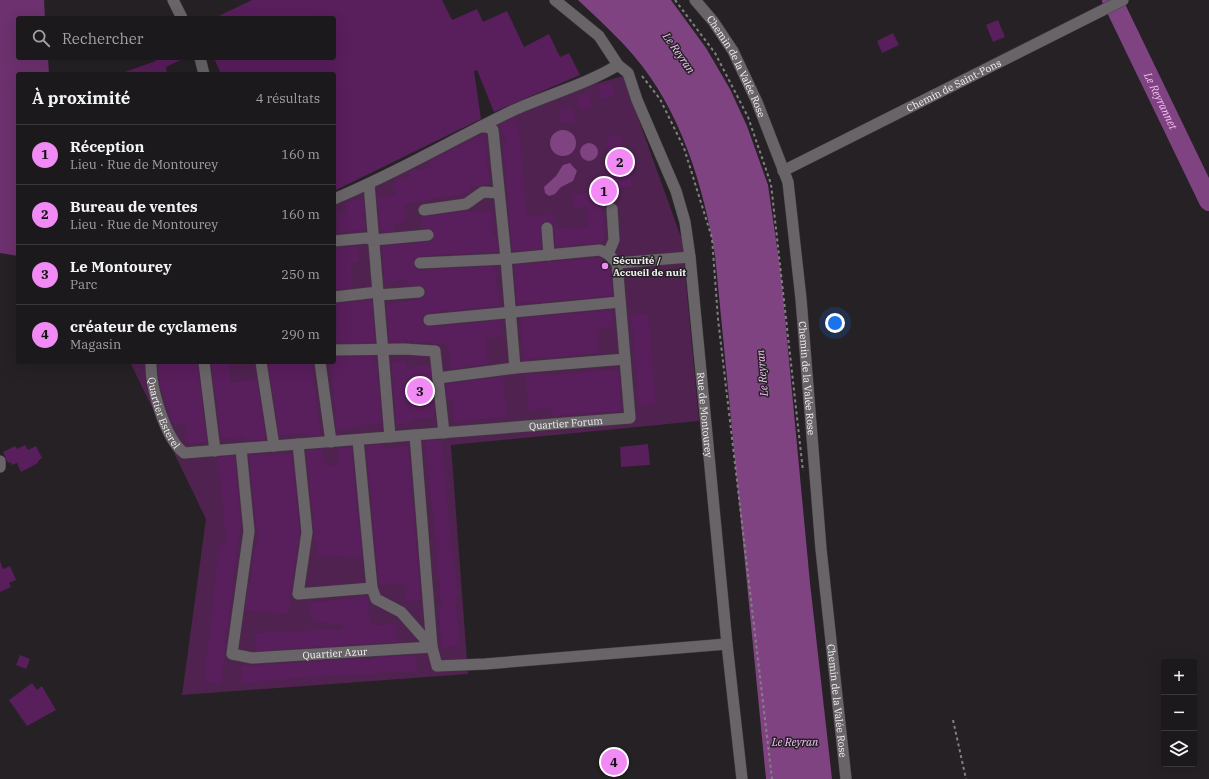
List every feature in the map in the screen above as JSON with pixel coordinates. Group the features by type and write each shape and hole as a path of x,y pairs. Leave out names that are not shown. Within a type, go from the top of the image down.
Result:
{"street":[{"path":"173,0 181,16"},
{"name":"Rue de Montourey","path":"555,0 599,36 618,65 628,73 637,100 676,191 685,222 690,257 727,644 742,779"},
{"name":"Chemin de la Valée Rose","path":"695,0 713,21 734,51 757,102 788,182 801,299 821,549 846,779"},
{"name":"Chemin de Saint-Pons","path":"783,171 1121,1"},
{"path":"200,60 204,72"},
{"path":"336,198 369,184 480,127 542,99 596,78 618,65"},
{"path":"480,127 487,127 493,130 515,368"},
{"path":"369,184 390,437"},
{"path":"424,210 466,204 483,192 499,193"},
{"path":"608,254 614,240 612,209"},
{"path":"547,228 549,255"},
{"path":"336,241 366,238 374,240 428,236"},
{"path":"420,263 506,259 600,250 608,254 617,263 690,257"},
{"name":"Quartier Forum","path":"444,433 630,418 617,263"},
{"path":"336,296 419,292"},
{"path":"429,320 620,302"},
{"path":"336,350 435,351 444,433"},
{"path":"438,378 515,368 625,359"},
{"name":"Quartier Esterel","path":"151,364 151,372 162,412 173,441 184,453 444,433"},
{"path":"204,364 215,451"},
{"path":"261,364 274,446"},
{"path":"320,364 331,442"},
{"path":"416,435 432,648 437,666 485,664 727,644"},
{"path":"358,440 372,588 376,599 401,612 432,648"},
{"path":"298,444 307,532 298,594 372,588"},
{"name":"Quartier Azur","path":"241,449 249,531 232,654 252,658 432,648"},
{"path":"0,461 0,467"}],"path":[{"path":"675,0 715,53 748,117 771,184 803,477"},
{"path":"953,720 966,779"}],"shaded area":[{"path":"0,0 44,0 45,16 16,16 16,60 48,60 49,72 16,72 16,256 0,253"},
{"path":"623,76 682,240 699,421 451,445 468,674 182,695 206,519 131,364 336,364 336,204 558,94"}],"water":[{"name":"Le Reyran","path":"578,0 671,0 706,48 730,89 747,126 768,185 781,275 810,583 832,779 766,779 715,255 704,202 688,150 665,100 650,77 621,41"},
{"path":"563,130 573,133 576,143 573,153 563,156 553,153 550,143 553,133"},
{"path":"589,143 593,144 597,148 597,156 593,160 589,161 585,160 581,156 580,152 581,148 585,144"},
{"path":"570,163 577,171 573,181 561,187 555,194 549,196 545,193 544,187 556,176 563,165"}],"building":[{"path":"252,0 442,0 452,20 477,9 483,22 507,11 524,47 549,34 560,57 569,53 580,75 494,112 477,70 474,71 481,119 336,190 336,72 220,72 215,60 336,60 336,16 218,16"},
{"path":"998,20 1005,37 993,42 986,25"},
{"path":"893,33 899,45 882,53 877,41"},
{"path":"155,60 181,60 166,67 167,72 125,72 156,61"},
{"path":"613,83 614,97 600,99 598,85"},
{"path":"591,94 592,108 578,109 577,95"},
{"path":"560,108 574,108 575,122 560,122"},
{"path":"514,118 519,129 527,216 555,214 557,228 588,227 587,207 573,209 572,194 596,192 596,185 610,183 612,198 603,199 604,244 599,243 555,247 554,227 553,224 547,221 541,225 542,249 512,251 503,144 506,143 499,125"},
{"path":"484,136 490,184 470,187 470,193 404,204 406,222 395,223 395,231 380,232 377,196 395,195 394,179 409,178 408,172 414,169 431,168 429,161 475,138"},
{"path":"607,136 622,136 622,154 627,154 628,172 631,172 632,187 614,188 612,151 608,151"},
{"path":"363,199 366,230 339,233 338,213 346,213 345,202"},
{"path":"464,211 492,212 493,235 497,235 498,252 420,256 414,259 414,266 420,270 495,266 500,306 428,313 423,317 422,321 426,326 430,327 500,320 501,337 486,338 488,364 450,369 448,344 414,343 414,340 389,342 386,304 420,299 425,295 426,291 422,286 408,286 407,280 385,282 381,246 432,241 434,238 434,231 431,229 422,228 422,217"},
{"path":"358,246 359,262 351,262 353,288 336,290 336,248"},
{"path":"599,257 610,266 613,296 517,304 514,265"},
{"path":"372,300 375,342 337,343 336,328 338,328 336,304"},
{"path":"612,310 613,328 597,329 599,353 524,360 520,318"},
{"path":"648,314 656,404 639,405 631,315"},
{"path":"373,356 374,363 377,363 382,424 354,426 354,429 336,430 331,364 336,364 336,358"},
{"path":"406,361 406,367 430,365 435,418 412,420 412,423 396,425 391,362"},
{"path":"158,364 197,364 207,441 188,444 186,423 173,425 169,409 167,409 164,390 161,390"},
{"path":"211,364 228,364 231,383 257,379 266,440 246,441 245,436 221,439"},
{"path":"268,364 311,364 321,435 306,436 303,433 279,436"},
{"path":"618,369 621,409 619,411 552,416 552,408 528,410 526,380 524,374 541,373 542,376"},
{"path":"489,378 503,378 507,417 454,422 453,400 447,400 446,384"},
{"path":"442,440 454,571 456,571 457,596 455,596 460,647 442,648 438,607 441,607 438,566 425,441"},
{"path":"382,444 383,448 408,446 421,600 405,601 404,584 379,585 366,446"},
{"path":"648,444 650,465 621,467 620,447"},
{"path":"25,445 28,450 36,446 42,458 38,461 38,463 21,472 17,463 12,465 10,462 8,463 3,452 15,446 17,449"},
{"path":"352,448 362,557 317,557 316,539 313,539 314,531 306,453 307,450 323,449 325,466 338,464 337,449"},
{"path":"292,454 300,532 288,615 261,610 261,612 245,610 248,586 251,586 251,568 259,529 256,529 249,455"},
{"path":"235,456 241,523 233,576 234,586 224,644 226,644 221,684 204,681 217,566 221,541 226,542 218,457"},
{"path":"0,561 3,569 10,566 16,580 9,583 11,587 0,592"},
{"path":"367,596 371,625 396,624 397,642 256,651 256,633 342,629 343,626 311,620 309,603"},
{"path":"20,655 30,659 26,669 16,665"},
{"path":"416,655 417,672 381,672 381,674 316,677 242,683 241,666"},
{"path":"32,683 37,690 42,686 56,710 27,726 9,700"}],"waterway":[{"name":"Le Reyrannet","path":"1112,0 1209,201"}],"place":[{"name":"Bureau de ventes","path":"620,162"},
{"name":"Réception","path":"604,191"},
{"name":"Sécurité / Accueil de nuit","path":"605,266"},
{"name":"Le Montourey","path":"420,391"},
{"name":"créateur de cyclamens","path":"614,762"}]}
